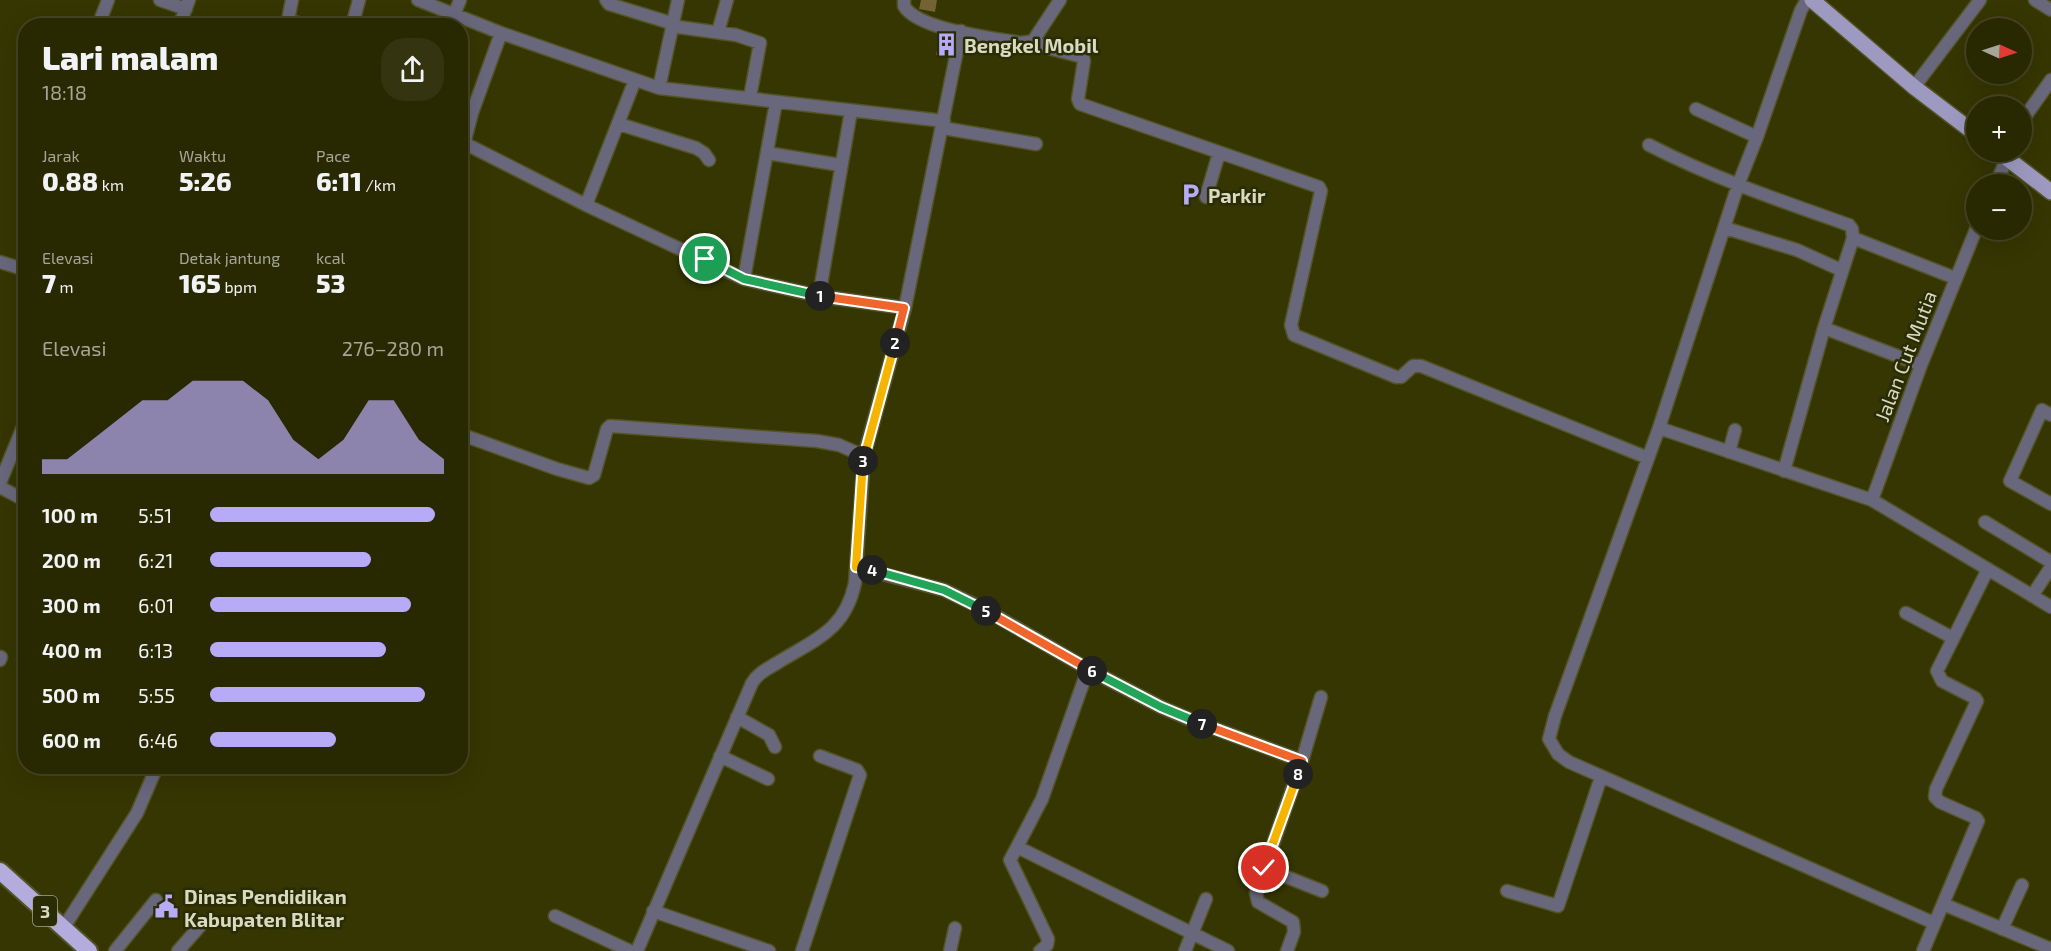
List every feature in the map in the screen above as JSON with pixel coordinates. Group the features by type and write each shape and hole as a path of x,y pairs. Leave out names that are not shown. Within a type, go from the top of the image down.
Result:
{"highway":[{"name":"3","path":"0,872 90,951"}],"main road":[{"path":"1812,0 1914,87 1966,127"},
{"path":"2013,162 2051,192"}],"street":[{"path":"101,18 108,0"},
{"path":"160,0 188,4 182,18"},
{"path":"287,18 292,0"},
{"path":"354,18 359,0"},
{"path":"418,0 462,18"},
{"path":"454,15 460,0"},
{"path":"606,0 609,4 671,25 736,35 760,43 750,97"},
{"path":"658,88 678,0"},
{"path":"718,32 727,0"},
{"path":"904,0 905,8 914,17 961,31 1022,43 1033,41 1048,48 1083,57 1078,99 1080,104 1316,185 1321,189 1291,325 1294,336 1396,377 1401,377 1413,366 1421,366 1648,458"},
{"path":"1033,41 1060,0"},
{"path":"1807,0 1801,10 1757,137 1737,185 1659,428 1550,736 1550,743 1560,756 1601,777 1934,923"},
{"path":"1914,87 1980,0"},
{"path":"2035,0 2051,10"},
{"path":"468,20 658,88 750,97 944,124 1036,144"},
{"path":"637,951 756,676 818,639 843,615 851,600 856,567 864,456 904,308 944,124 961,31"},
{"path":"468,132 472,113 501,33"},
{"path":"586,205 635,80"},
{"path":"2032,107 2051,80"},
{"path":"744,279 776,102"},
{"path":"1696,109 1757,137"},
{"path":"819,296 851,111"},
{"path":"619,124 696,148 709,160"},
{"path":"468,143 586,205 744,279 819,296 904,308"},
{"path":"1649,146 1737,185 1849,225 1852,229 1853,238 1824,327 1784,471"},
{"path":"767,153 840,165"},
{"path":"1206,197 1219,153"},
{"path":"1725,228 1797,250 1841,270"},
{"path":"1853,238 1955,278"},
{"name":"Jalan Cut Mutia","path":"1872,500 1921,365 1971,240"},
{"path":"0,262 18,268"},
{"path":"1824,327 1921,365"},
{"path":"2051,415 2042,410 2010,482 2051,504"},
{"path":"468,437 589,478 594,475 606,429 610,426 817,441 839,445 864,456"},
{"path":"1659,428 1872,500 2051,607"},
{"path":"1729,452 1734,430"},
{"path":"18,440 0,485 18,496"},
{"path":"1985,522 2051,562"},
{"path":"856,567 944,590 984,609 1088,669 1189,719 1302,761"},
{"path":"2032,596 2051,567"},
{"path":"1923,951 1978,822 1976,818 1940,802 1935,795 1977,701 1942,681 1937,675 1937,667 1988,569"},
{"path":"1906,613 1953,638"},
{"path":"1040,951 1047,945 1048,939 1010,860 1042,799 1088,669"},
{"path":"1287,951 1294,932 1293,922 1256,899 1256,893 1302,761 1321,698"},
{"path":"737,717 769,735 775,747"},
{"path":"720,756 768,779"},
{"path":"802,951 860,775 857,770 820,756"},
{"path":"64,927 132,821 154,774"},
{"path":"1507,891 1558,906 1601,777"},
{"path":"1017,847 1228,951"},
{"path":"1264,868 1322,891"},
{"path":"2002,929 2022,885"},
{"path":"1185,951 1206,899"},
{"path":"115,951 156,900"},
{"path":"1943,904 2051,949"},
{"path":"653,911 769,951"},
{"path":"555,916 630,951"},
{"path":"178,951 200,926"},
{"path":"950,951 955,928"}],"building":[{"path":"921,0 937,0 935,12 919,9"},
{"path":"940,35 951,38 947,57 936,55"}],"place":[{"name":"Bengkel Mobil","path":"946,45"},
{"name":"Parkir","path":"1190,195"},
{"name":"Dinas Pendidikan Kabupaten Blitar","path":"166,907"}],"route":[{"path":"705,259 744,279 819,296 904,308 864,456 856,567 910,579 944,590 984,609 1088,669 1161,707 1302,761 1264,868"}]}
